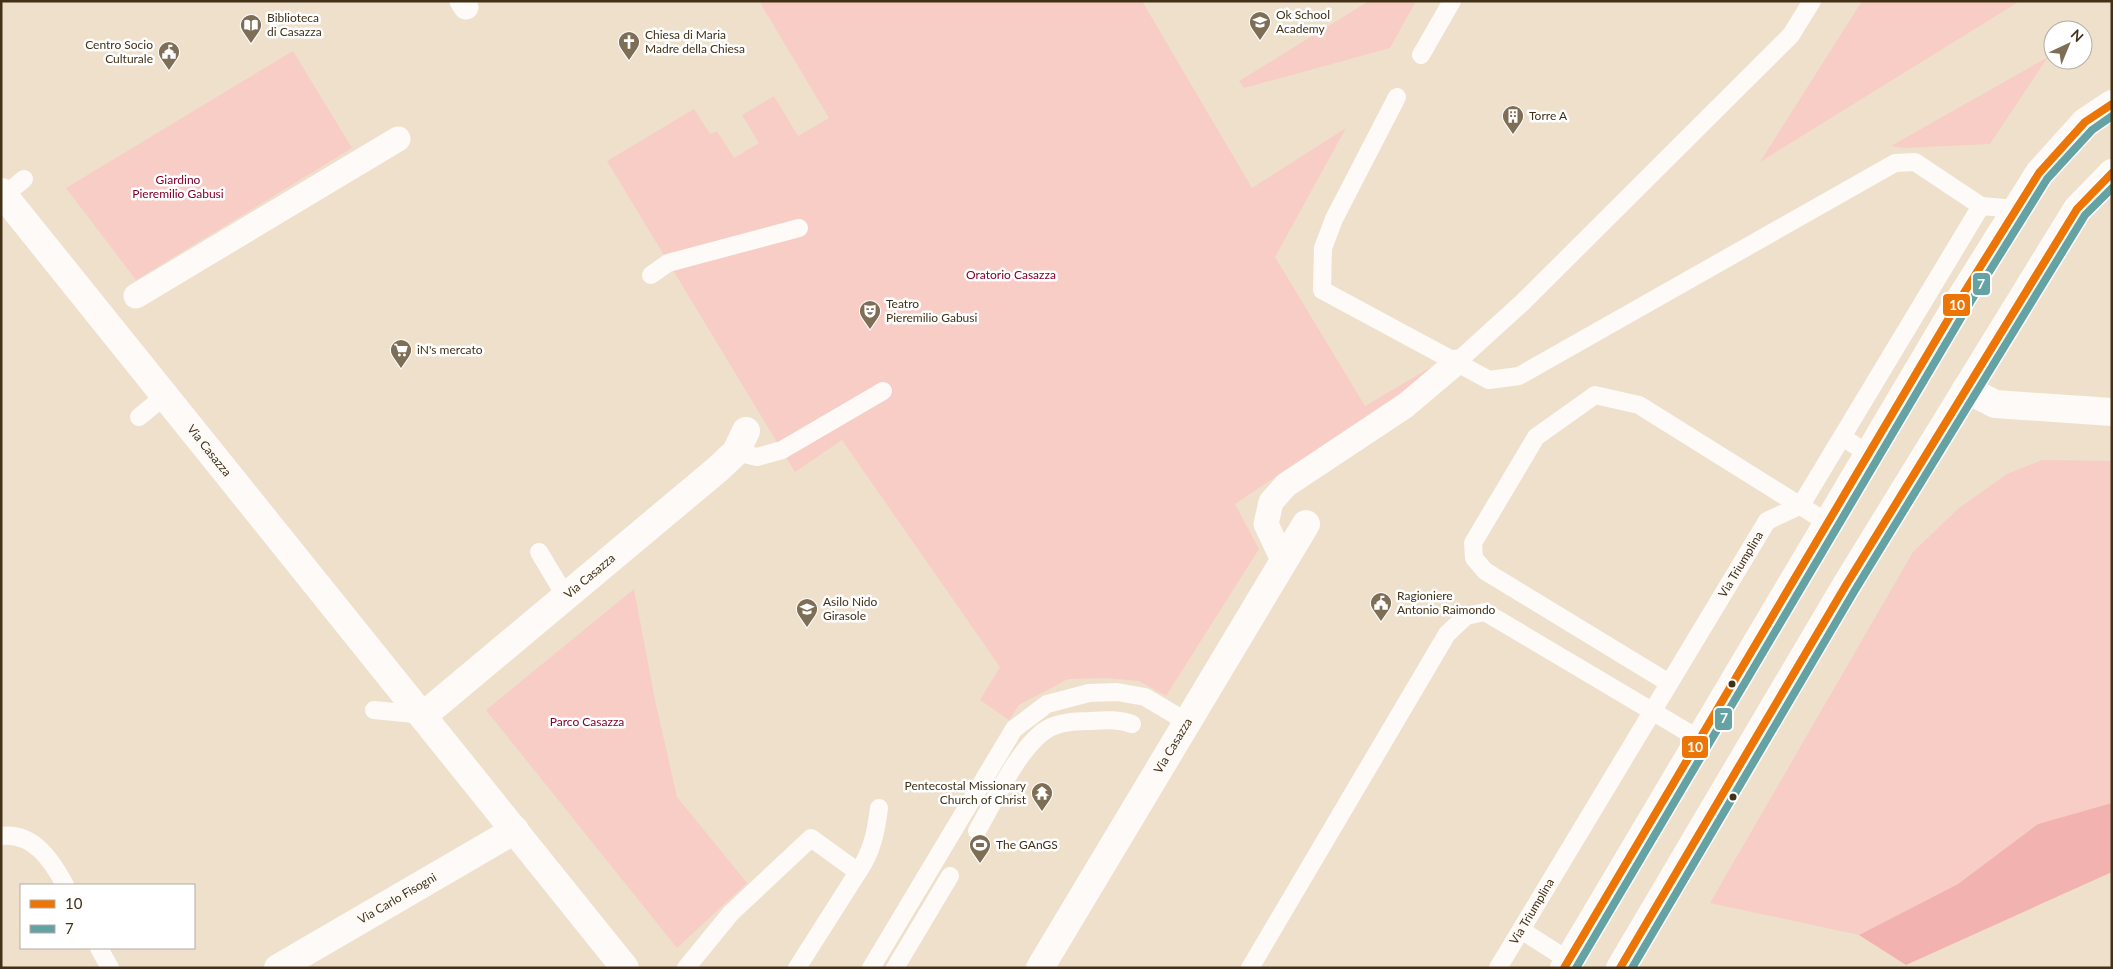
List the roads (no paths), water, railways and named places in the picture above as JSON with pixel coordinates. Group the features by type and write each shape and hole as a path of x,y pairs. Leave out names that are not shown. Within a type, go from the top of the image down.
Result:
{"street":[{"path":"1566,964 1962,296 2016,209 2039,173 2052,157 2085,122 2112,104"},
{"path":"136,296 398,139"},
{"path":"1620,968 1841,593 1966,389 2078,209 2112,173"},
{"name":"Via Casazza","path":"8,191 166,394 625,968"},
{"path":"1284,560 1266,524 1272,502 1276,496 1286,485 1405,406 1457,362"},
{"path":"1966,389 1995,404 2112,412"},
{"name":"Via Casazza","path":"424,715 566,596 741,442"},
{"name":"Via Casazza","path":"1040,968 1306,524"},
{"name":"Via Carlo Fisogni","path":"278,968 515,830"}],"lane":[{"path":"1421,55 1452,1"},
{"path":"1457,362 1523,302 1791,35 1812,1"},
{"path":"1397,96 1334,218 1323,248 1322,290 1489,380 1519,376 1895,163 1915,162 1981,206 2016,209"},
{"path":"1801,505 1981,206"},
{"path":"651,274 668,263 799,228"},
{"path":"1936,280 1962,296"},
{"path":"741,442 757,457 782,450 882,390"},
{"path":"139,417 166,394"},
{"path":"1669,683 1485,571 1474,558 1474,543 1536,437 1595,395 1639,405 1828,523"},
{"path":"1842,437 1869,454"},
{"name":"Via Triumplina","path":"1498,968 1767,520 1801,505"},
{"path":"539,552 566,596"},
{"path":"1250,968 1447,634 1466,616 1485,612 1699,739"},
{"path":"870,968 1014,729 1046,704 1089,693 1117,692 1145,698 1187,722"},
{"path":"374,710 424,715"},
{"path":"977,831 1027,746 1049,728 1074,722 1119,719 1132,724"},
{"path":"797,968 866,861 875,836 879,808"},
{"path":"1,836 9,835 36,844 53,862 64,884"},
{"path":"686,968 731,913 811,838 858,872"},
{"path":"895,968 950,876"},
{"path":"1521,930 1566,964"},
{"path":"99,949 108,967"}],"place":[{"name":"Ok School Academy","path":"1260,41"},
{"name":"Biblioteca di Casazza","path":"251,44"},
{"name":"Chiesa di Maria Madre della Chiesa","path":"629,61"},
{"name":"Centro Socio Culturale","path":"169,71"},
{"name":"Torre A","path":"1513,135"},
{"name":"Teatro Pieremilio Gabusi","path":"870,330"},
{"name":"iN's mercato","path":"401,369"},
{"name":"Ragioniere Antonio Raimondo","path":"1381,622"},
{"name":"Asilo Nido Girasole","path":"807,628"},
{"name":"Pentecostal Missionary Church of Christ","path":"1042,812"},
{"name":"The GAnGS","path":"980,864"}],"park label":[{"name":"Giardino Pieremilio Gabusi","path":"178,187"},
{"name":"Oratorio Casazza","path":"1011,275"},
{"name":"Parco Casazza","path":"587,722"}]}
